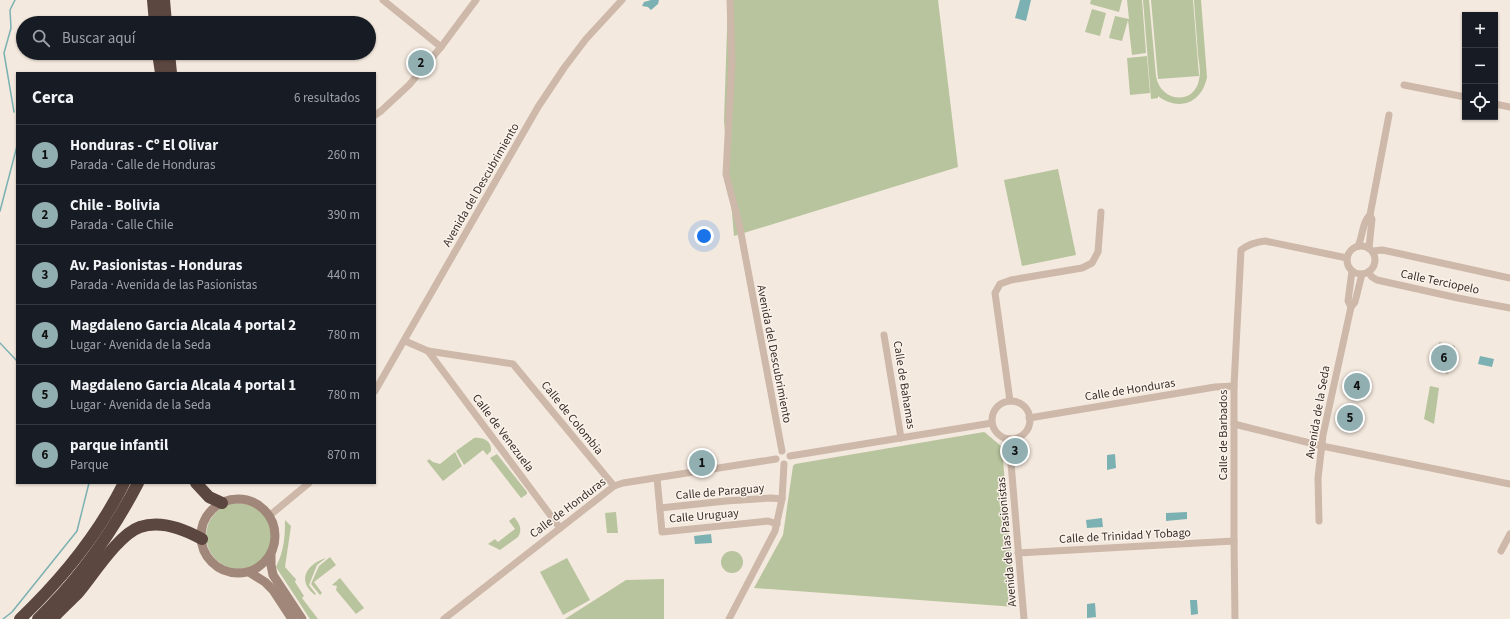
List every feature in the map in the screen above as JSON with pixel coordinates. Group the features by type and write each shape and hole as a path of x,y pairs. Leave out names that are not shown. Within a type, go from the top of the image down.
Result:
{"highway":[{"path":"153,0 154,16"},
{"path":"164,0 165,16"},
{"path":"159,60 161,72"},
{"path":"170,60 171,72"},
{"path":"20,619 44,596 74,562 110,509 123,484"},
{"path":"38,619 84,569 125,509 138,484"},
{"path":"197,484 208,498 222,503"},
{"path":"52,619 78,592 128,533 140,527 152,525 169,526 202,539"}],"main road":[{"path":"230,500 252,502 262,508 269,516 274,525 274,545 271,554 258,568 249,572 227,572 217,567 209,559 204,550 202,539 204,524 211,511 222,503 230,500"},
{"path":"271,554 273,575 302,619"},
{"path":"249,572 265,582 273,590 292,619"}],"street":[{"path":"384,0 442,47"},
{"path":"376,114 409,85 442,47 476,0"},
{"name":"Avenida del Descubrimiento","path":"376,389 538,107 564,68 586,39 622,0"},
{"name":"Avenida del Descubrimiento","path":"730,0 732,62 726,174 740,228 782,451"},
{"path":"1404,85 1462,96"},
{"path":"1498,105 1510,107"},
{"path":"1371,249 1358,246 1351,249 1347,258 1348,265 1352,271 1365,273 1373,267 1376,261 1371,249 1372,220 1370,215 1389,115"},
{"path":"1010,401 995,293 1000,284 1011,280 1082,268 1092,263 1098,252 1101,212"},
{"path":"1358,246 1366,219 1370,215"},
{"name":"Calle de Barbados","path":"1235,619 1234,386 1241,250 1248,244 1265,241 1347,258"},
{"name":"Calle Terciopelo","path":"1371,249 1392,252 1510,278"},
{"name":"Avenida de la Seda","path":"1351,308 1348,301 1352,271"},
{"name":"Calle Terciopelo","path":"1365,273 1377,280 1510,308"},
{"name":"Avenida de la Seda","path":"1319,521 1318,478 1322,446 1351,308 1355,302 1365,273"},
{"name":"Calle de Bahamas","path":"884,335 902,438"},
{"path":"405,341 428,352"},
{"name":"Calle de Colombia","path":"428,352 513,364 614,486"},
{"name":"Calle de Venezuela","path":"428,352 560,528"},
{"name":"Calle de Honduras","path":"1029,418 1215,387 1234,386"},
{"path":"1010,401 1021,404 1028,413 1029,418 1029,424 1024,433 1020,437 1009,439 1003,438 998,434 992,423 994,410 998,406 1010,401"},
{"path":"790,456 992,423"},
{"path":"1234,424 1322,446 1510,484"},
{"name":"Avenida de las Pasionistas","path":"1009,439 1024,619"},
{"path":"784,464 778,462 776,459 777,455 782,451 785,451 790,456"},
{"path":"784,464 790,460 790,456"},
{"name":"Calle de Honduras","path":"444,619 614,486 776,459"},
{"path":"729,619 776,531 782,499 784,464"},
{"name":"Calle Uruguay","path":"658,478 662,532 768,521 777,524"},
{"path":"269,516 309,484"},
{"name":"Calle de Paraguay","path":"660,508 726,501 771,498 782,499"},
{"path":"1501,551 1510,534"},
{"name":"Calle de Trinidad Y Tobago","path":"1018,553 1234,541"}],"green space":[{"path":"728,0 938,0 958,167 734,236 724,121"},
{"path":"1091,0 1122,0 1119,12 1090,4"},
{"path":"1127,0 1142,0 1146,53 1132,55 1128,20 1122,41 1109,38 1115,16 1129,19"},
{"path":"1143,0 1149,0 1156,76 1159,85 1170,96 1177,98 1191,94 1196,88 1200,77 1194,0 1201,0 1207,77 1204,86 1195,99 1181,104 1166,101 1158,96 1158,98 1151,99"},
{"path":"1151,0 1193,0 1199,76 1158,79"},
{"path":"1092,9 1106,13 1100,36 1085,32"},
{"path":"1147,56 1150,93 1130,95 1127,58"},
{"path":"1058,169 1076,255 1022,266 1004,180"},
{"path":"1439,342 1455,346 1448,374 1435,370"},
{"path":"1430,386 1439,388 1434,424 1424,419"},
{"path":"984,432 1002,447 1015,607 754,588 783,535 793,466 795,464"},
{"path":"474,438 486,440 490,445 491,451 487,455 483,450 464,465 456,451"},
{"path":"455,452 462,466 443,481 427,461 429,459 440,464"},
{"path":"497,454 527,492 527,494 521,498 490,458"},
{"path":"239,503 251,506 262,513 269,524 272,536 269,548 262,559 251,566 239,569 227,566 216,559 209,548 206,536 209,524 216,513 227,506"},
{"path":"616,512 618,533 607,533 605,513"},
{"path":"514,517 519,524 520,529 518,537 500,550 488,544 495,539 498,542 515,529 509,521"},
{"path":"285,520 291,526 285,567 296,579 295,582 304,596 302,598 318,619 310,619 276,567 284,544"},
{"path":"732,551 740,554 743,562 740,570 732,573 724,570 721,562 724,554"},
{"path":"330,557 336,565 314,582 322,593 320,595 311,584 319,566"},
{"path":"326,558 317,565 309,585 316,594 315,595 306,584 306,573 314,564"},
{"path":"567,558 590,600 563,615 540,572"},
{"path":"340,578 364,608 356,614 336,590 337,586 332,585"},
{"path":"664,579 664,619 565,619 626,580"}],"water":[{"path":"659,0 658,4 651,10 648,7 642,6 644,2"},
{"path":"1020,0 1031,0 1026,21 1015,18"},
{"path":"1480,356 1494,359 1492,367 1478,364"},
{"path":"1115,454 1116,468 1107,470 1107,455"},
{"path":"1187,512 1187,519 1166,521 1166,513"},
{"path":"1102,518 1103,527 1087,528 1086,520"},
{"path":"711,534 712,543 695,544 694,536"},
{"path":"1190,600 1197,600 1198,614 1191,615"},
{"path":"1095,603 1096,617 1087,618 1087,604"}],"waterway":[{"path":"14,112 4,53 11,28 10,10 15,0"},
{"path":"0,211 16,150"},
{"path":"0,343 16,360"},
{"path":"3,619 12,612 77,531 89,484"}],"place":[{"name":"Chile - Bolivia","path":"421,63"},
{"name":"parque infantil","path":"1444,358"},
{"name":"Magdaleno Garcia Alcala 4 portal 2","path":"1357,386"},
{"name":"Magdaleno Garcia Alcala 4 portal 1","path":"1350,418"},
{"name":"Av. Pasionistas - Honduras","path":"1015,451"},
{"name":"Honduras - Cº El Olivar","path":"702,463"}]}
